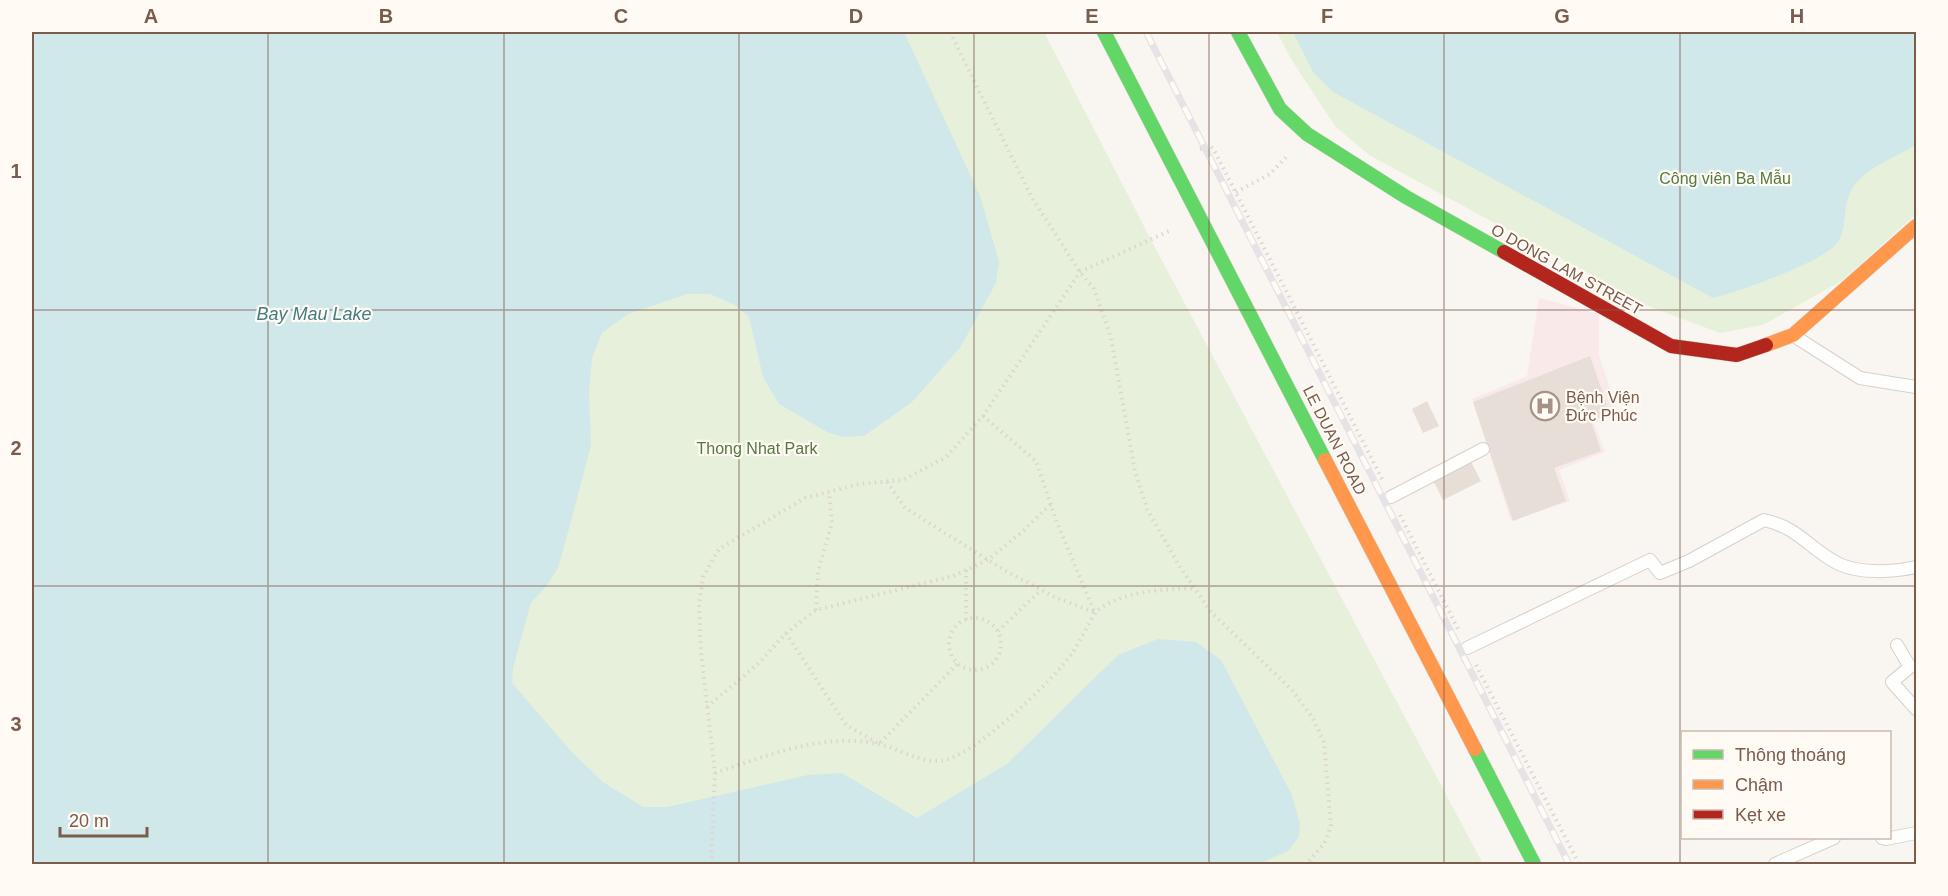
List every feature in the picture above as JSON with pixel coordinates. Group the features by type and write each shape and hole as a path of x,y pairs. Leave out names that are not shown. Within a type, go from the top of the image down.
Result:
{"main road":[{"name":"LE DUAN ROAD","path":"1104,32 1528,863"},
{"name":"O DONG LAM STREET","path":"1238,32 1280,109 1307,134 1406,197 1671,346 1737,355 1793,335 1917,226"}],"lane":[{"path":"1793,335 1860,378 1917,387"},
{"path":"1391,497 1483,449"},
{"path":"1467,648 1650,560 1660,573 1689,561 1764,520 1784,525 1839,564 1873,571 1917,567"},
{"path":"1897,645 1911,667 1892,682 1917,709"},
{"path":"1891,838 1917,832"},
{"path":"1775,864 1830,839"}],"path":[{"path":"950,32 1032,198 1080,272 1094,289 1111,338 1136,471 1148,509 1211,612 1292,690 1312,717 1324,742 1331,826 1324,844 1306,864"},
{"path":"1236,192 1270,174 1307,134"},
{"path":"711,864 715,773 699,605 703,577 719,549 805,498 859,484 903,480 946,457 984,416 1080,272 1169,231"},
{"path":"984,416 1036,461 1094,612"},
{"path":"886,482 905,508 988,560 1041,590 1094,612"},
{"path":"816,610 818,571 832,523 829,492"},
{"path":"707,707 759,662 786,633 816,610 942,579 966,570 988,560 1051,504"},
{"path":"966,570 966,620"},
{"path":"786,633 846,725 879,744 915,758 945,760 981,740 1020,709 1064,666 1087,633 1094,612 1109,602 1141,592 1195,588"},
{"path":"998,631 1041,590"},
{"path":"981,619 998,631 1001,638 999,655 988,667 972,670 952,657 950,640 958,625 966,620 981,619"},
{"path":"715,773 768,755 835,741 879,744 958,663"}],"shaded area":[{"name":"Bệnh Viện Đức Phúc","path":"1539,298 1599,314 1599,355 1618,413 1594,423 1605,452 1559,470 1570,501 1511,521 1472,399 1527,376"}],"green space":[{"name":"Bay Mau Lake","path":"32,32 1044,32 1151,240 1483,864 32,864"},
{"name":"Công viên Ba Mẫu","path":"1277,32 1916,32 1916,214 1843,280 1763,325 1720,333 1648,306 1369,155 1335,126 1291,59"}],"water":[{"name":"Bay Mau Lake","path":"32,32 904,32 980,196 999,261 996,283 960,348 912,402 864,436 844,437 829,433 779,404 763,377 749,317 735,305 710,294 687,294 628,314 602,333 592,358 589,391 591,445 558,568 531,603 513,668 512,683 571,751 603,782 643,807 667,807 808,775 842,773 917,818 1007,764 1118,655 1158,639 1196,642 1221,660 1292,795 1300,824 1299,837 1288,851 1258,864 32,864"},
{"name":"Công viên Ba Mẫu","path":"1293,32 1916,32 1916,139 1914,146 1873,168 1856,183 1847,202 1840,238 1830,250 1780,275 1713,298 1333,92 1313,72"}],"building":[{"name":"Bệnh Viện Đức Phúc","path":"1590,356 1610,414 1591,421 1601,451 1554,468 1566,501 1513,521 1473,402"},
{"path":"1427,401 1439,426 1423,433 1412,409"},
{"path":"1471,462 1481,481 1443,500 1433,480"}],"railway":[{"path":"1146,32 1569,864"}],"traffic: fast":[{"path":"1104,32 1325,460"},
{"path":"1238,32 1280,109 1307,134 1406,197 1504,252"},
{"path":"1475,749 1534,864"}],"traffic: slow":[{"path":"1766,345 1793,335 1916,226"},
{"path":"1325,460 1475,749"}],"traffic: jam":[{"path":"1504,252 1671,346 1737,355 1766,345"}],"place":[{"name":"Bệnh Viện Đức Phúc","path":"1545,406"}],"park label":[{"name":"Thong Nhat Park","path":"757,448"}]}
